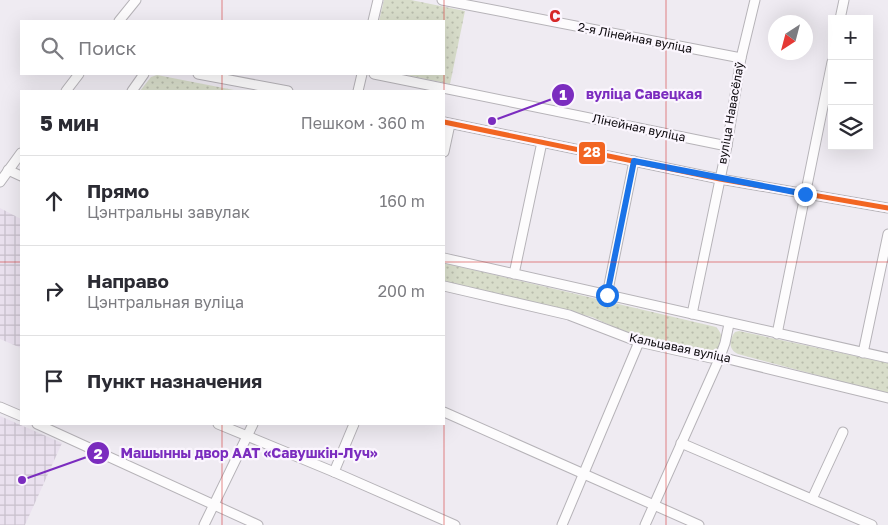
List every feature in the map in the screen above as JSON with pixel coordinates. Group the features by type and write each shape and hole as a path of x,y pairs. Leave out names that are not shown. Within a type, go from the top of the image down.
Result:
{"street":[{"path":"120,20 136,0"},
{"path":"373,20 378,0"},
{"name":"2-я Лінейная вуліца","path":"442,0 740,58"},
{"name":"вуліца Навасёлаў","path":"692,314 727,146 740,58 754,0"},
{"path":"841,15 844,0"},
{"path":"67,90 78,75"},
{"path":"133,90 143,75"},
{"path":"203,75 271,90"},
{"path":"358,90 362,75"},
{"name":"Лінейная вуліца","path":"379,75 727,146"},
{"path":"777,334 828,82"},
{"path":"445,142 447,123 720,179 888,208"},
{"path":"514,274 542,142"},
{"path":"0,182 20,154"},
{"path":"607,295 634,161"},
{"path":"8,170 20,176"},
{"path":"863,353 888,234"},
{"path":"445,258 692,314 728,324 888,358"},
{"name":"Кальцавая вуліца","path":"445,286 569,316 639,342 711,358 720,357 888,398"},
{"path":"645,525 720,357 725,343 728,324"},
{"path":"562,525 639,342"},
{"path":"0,407 20,416"},
{"path":"445,412 699,525"},
{"path":"39,425 258,525"},
{"path":"220,425 454,525"},
{"path":"204,525 252,425"},
{"path":"334,472 354,425"},
{"path":"812,499 843,432"},
{"path":"681,443 872,525"}],"shaded area":[{"path":"0,208 20,218 20,348 0,339"},
{"path":"0,416 62,443 25,525 0,525"}],"green space":[{"path":"384,0 411,0 465,11 450,84 407,75 445,75 445,20 379,20"},
{"path":"157,75 234,90 141,90 151,77"},
{"path":"445,263 716,327 721,333 721,342 717,353 694,350 627,333 592,317 445,281"},
{"path":"739,331 888,363 888,394 738,354 732,350 730,344 735,332"}],"transit line":[{"name":"28","path":"445,122 720,179 888,208"}],"place":[{"name":"вуліца Савецкая","path":"492,121"},
{"name":"Машынны двор ААТ «Савушкін-Луч»","path":"22,480"}],"route":[{"path":"607,295 634,161 805,194"}]}
